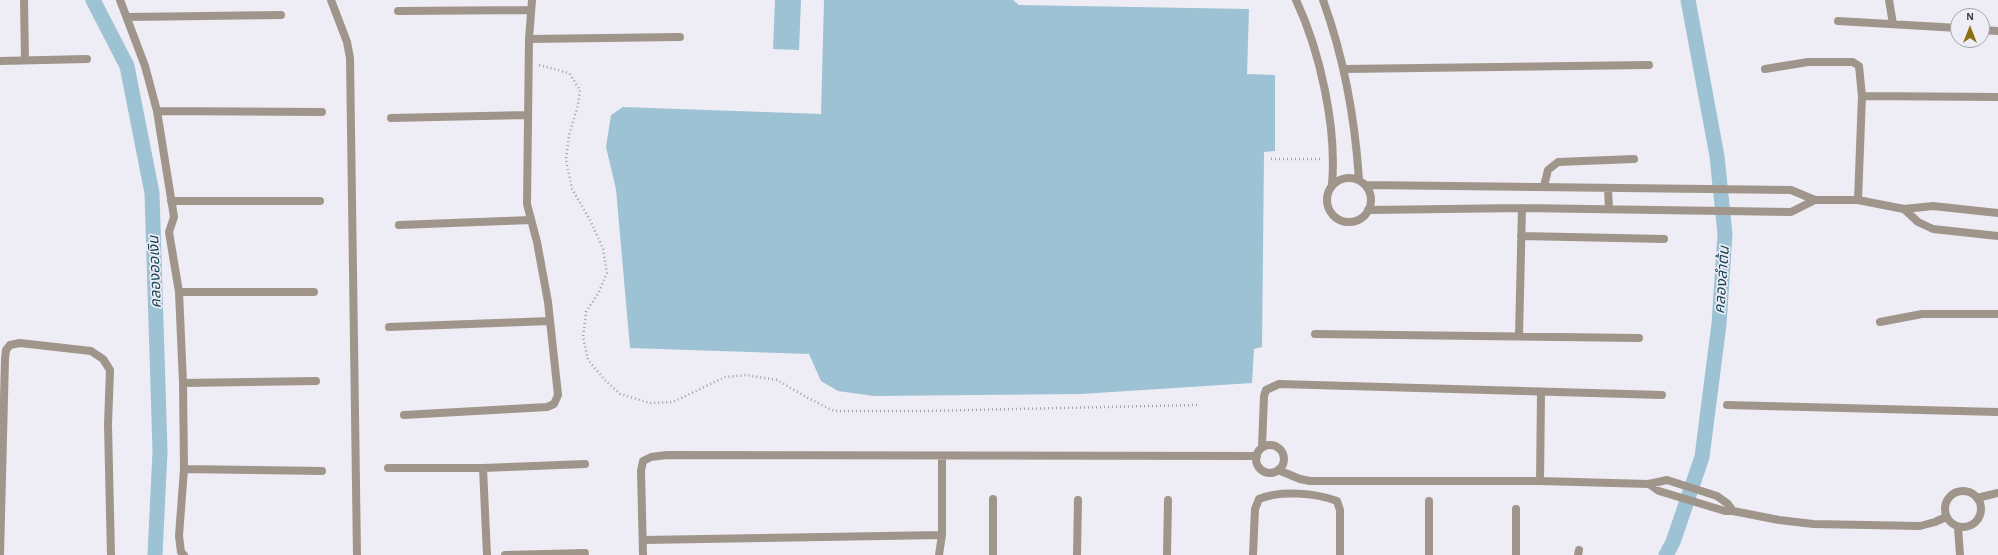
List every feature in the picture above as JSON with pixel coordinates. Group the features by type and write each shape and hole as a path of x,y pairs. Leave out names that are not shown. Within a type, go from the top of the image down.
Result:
{"street":[{"path":"24,0 25,60"},
{"path":"120,0 128,17 145,66 156,111 174,217 169,232 179,292 183,383 184,469 179,536 181,552 184,555"},
{"path":"331,0 347,42 350,58 357,555"},
{"path":"404,415 547,407 554,404 558,395 548,302 527,204 529,39 532,0"},
{"path":"1296,0 1303,15 1320,70 1330,117 1334,158 1332,184 1328,190 1326,203 1333,216 1338,220 1345,222 1358,220 1368,210 1371,197 1363,182 1352,109 1344,69 1334,30 1323,0"},
{"path":"1889,0 1893,24"},
{"path":"398,11 532,10"},
{"path":"128,17 280,15"},
{"path":"1838,21 1950,28"},
{"path":"529,39 680,37"},
{"path":"0,60 87,59"},
{"path":"1765,69 1808,62 1853,62 1860,69 1862,96 1858,200"},
{"path":"1344,69 1649,65"},
{"path":"1862,96 1998,97"},
{"path":"156,111 322,112"},
{"path":"391,118 528,115"},
{"path":"1544,186 1548,170 1558,162 1634,159"},
{"path":"1332,184 1345,178 1363,182 1637,189 1791,190 1815,200 1858,200 1904,209 1932,206 1998,213"},
{"path":"1608,188 1609,210"},
{"path":"1368,210 1522,208 1791,212 1815,200"},
{"path":"171,201 320,201"},
{"path":"1519,336 1522,208"},
{"path":"1904,209 1918,222 1932,229 1998,236"},
{"path":"399,225 531,220"},
{"path":"1521,236 1664,239"},
{"path":"179,292 314,292"},
{"path":"1880,322 1922,314 1998,314"},
{"path":"389,327 550,321"},
{"path":"1315,334 1639,338"},
{"path":"0,555 5,359 6,350 10,345 20,343 91,351 103,359 110,370 108,425 111,555"},
{"path":"183,383 316,381"},
{"path":"1262,447 1273,445 1282,451 1284,461 1278,470 1273,472 1263,470 1257,462 1257,456 1262,447 1264,396 1266,390 1279,384 1541,393 1662,395"},
{"path":"1540,481 1541,393"},
{"path":"1727,405 1998,412"},
{"path":"643,555 642,471 643,462 651,457 667,455 942,457 1257,456"},
{"path":"939,555 942,535 942,457"},
{"path":"388,468 483,468 585,464"},
{"path":"483,468 487,555"},
{"path":"184,469 322,471"},
{"path":"1278,470 1300,479 1310,481 1540,481 1648,484 1667,480 1717,496 1728,504 1734,511"},
{"path":"1648,484 1659,491 1712,508 1779,520 1820,524 1920,526 1946,517"},
{"path":"1966,491 1977,498 1981,510 1976,522 1964,527 1953,525 1946,517 1945,504 1953,493 1966,491"},
{"path":"1977,498 1998,493"},
{"path":"1253,555 1256,509 1259,499 1271,494 1323,496 1337,501 1340,510 1340,555"},
{"path":"993,499 993,555"},
{"path":"1077,555 1078,500"},
{"path":"1167,555 1168,500"},
{"path":"1429,555 1430,501"},
{"path":"1516,510 1516,555"},
{"path":"1958,526 1960,555"},
{"path":"643,540 942,535"},
{"path":"506,555 585,553"}],"path":[{"path":"529,62 569,74 580,90 578,105 569,135 566,160 572,189 590,220 603,249 607,273 599,292 586,312 583,337 588,360 605,380 620,394 650,404 673,402 725,377 746,375 777,380 808,398 834,410 925,411 1198,405"},
{"path":"1271,158 1334,158"}],"water":[{"path":"775,0 801,0 799,50 773,49"},
{"path":"824,0 1013,0 1019,5 1249,9 1247,74 1275,75 1275,151 1264,152 1262,347 1254,349 1252,383 1081,394 874,396 838,391 821,381 809,354 630,348 616,189 606,147 611,115 623,107 821,114"}],"waterway":[{"name":"คลองออเงิน","path":"93,0 127,66 152,193 160,451 155,555"},
{"name":"คลองลำต้น","path":"1666,555 1673,542 1702,457 1719,324 1725,234 1717,156 1688,0"}]}
